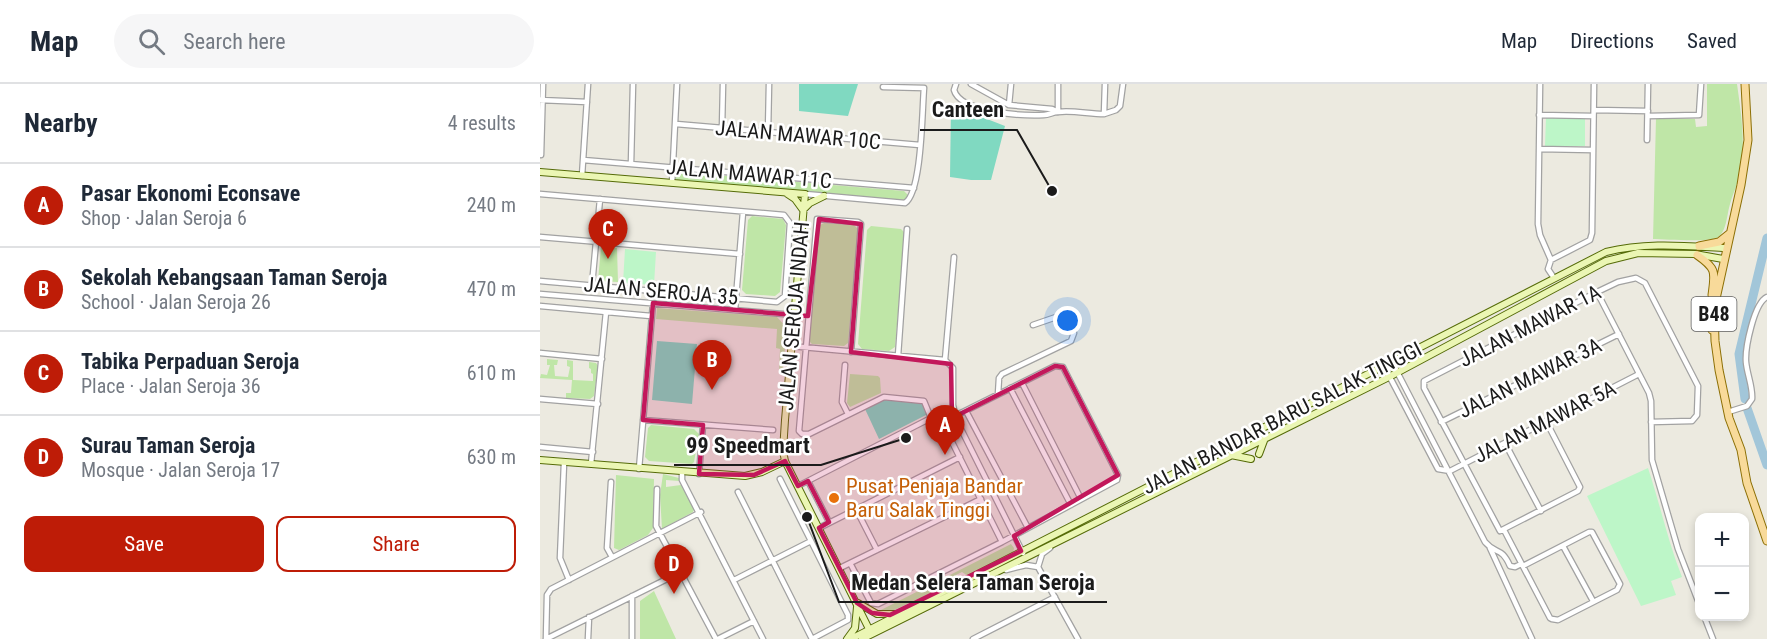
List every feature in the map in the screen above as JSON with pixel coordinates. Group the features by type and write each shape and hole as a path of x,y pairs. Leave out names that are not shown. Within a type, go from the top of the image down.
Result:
{"main road":[{"name":"B48","path":"1745,84 1748,140 1741,185 1714,308 1715,341 1728,411 1741,450 1747,483 1767,541"},
{"path":"540,172 804,194"},
{"path":"785,193 795,199 803,210 810,203 824,196"},
{"name":"JALAN SEROJA INDAH","path":"804,194 783,451 785,461 871,632"},
{"path":"1699,246 1719,242 1729,233"},
{"name":"JALAN BANDAR BARU SALAK TINGGI","path":"862,639 900,614 1023,554 1606,252 1630,246 1726,248"},
{"name":"JALAN BANDAR BARU SALAK TINGGI","path":"849,639 871,632 997,572 1023,554 1065,538 1398,372 1606,261 1638,253 1697,255 1723,259"},
{"path":"1697,255 1711,264 1715,273 1709,319 1715,341"},
{"path":"1259,454 1265,438"},
{"path":"1230,455 1251,459"},
{"path":"540,460 682,473 754,475 785,461"},
{"path":"857,603 877,614 900,614"},
{"path":"849,639 855,628 857,603"}],"street":[{"path":"541,155 543,84"},
{"path":"582,176 588,84"},
{"path":"631,164 633,84"},
{"path":"672,183 677,84"},
{"path":"722,128 723,84"},
{"path":"768,132 769,84"},
{"path":"956,84 954,90 959,98 993,111 1008,114 1047,115 1058,112 1104,114 1116,110 1120,106 1123,84"},
{"path":"971,84 1009,105 1052,109 1058,112"},
{"path":"1009,105 1011,84"},
{"path":"1058,84 1058,112"},
{"path":"1104,114 1105,84"},
{"path":"1540,84 1540,235 1551,260 1548,269 1554,278"},
{"path":"1551,260 1590,240 1592,232 1594,84"},
{"path":"1647,140 1648,84"},
{"path":"1539,115 1594,113 1697,116 1701,112 1701,84"},
{"path":"804,194 905,203 911,198 920,146 925,86 883,87"},
{"path":"541,100 587,102"},
{"name":"JALAN MAWAR 10C","path":"676,124 920,146"},
{"path":"1539,149 1592,150"},
{"name":"JALAN MAWAR 11C","path":"584,160 914,188"},
{"path":"540,194 743,212 735,310"},
{"path":"592,285 600,199"},
{"name":"JALAN SEROJA 35","path":"540,280 777,302 782,300 790,223 788,218 784,215 743,212"},
{"path":"852,352 861,224 816,220 799,431 802,434 809,434 884,397 924,401 931,418"},
{"path":"898,356 907,229"},
{"path":"540,237 740,254"},
{"path":"945,360 954,257"},
{"name":"JALAN MAWAR 1A","path":"1442,422 1424,388 1426,379 1597,292 1618,282 1636,278 1645,283 1698,390 1696,415 1692,421 1651,422"},
{"path":"1597,292 1650,397 1652,460 1678,549 1695,593"},
{"path":"540,294 795,315"},
{"path":"1728,411 1747,405 1751,401 1746,362 1747,348 1758,308 1763,298 1767,297"},
{"path":"639,469 653,303"},
{"path":"540,306 651,316"},
{"path":"591,465 606,312"},
{"path":"998,394 999,378 1002,374 1071,340 1074,333 1067,316 1062,315 1033,325"},
{"name":"JALAN MAWAR 3A","path":"1442,422 1619,334"},
{"path":"791,346 945,360 953,368 955,416 1023,554"},
{"path":"540,353 602,359"},
{"path":"1392,362 1490,548 1532,639"},
{"path":"845,365 842,402 848,414"},
{"path":"798,486 931,418 955,416 1054,366 1063,367 1119,475 1117,480 1014,536 878,604 871,603 850,563"},
{"path":"1384,366 1438,469 1450,471"},
{"name":"JALAN MAWAR 5A","path":"1450,471 1639,374"},
{"path":"1022,383 1081,499"},
{"path":"1010,388 1071,505"},
{"path":"540,399 598,404"},
{"path":"966,411 1028,528"},
{"path":"940,418 1002,542"},
{"path":"643,420 772,430"},
{"path":"1502,530 1576,493 1580,487 1546,421"},
{"path":"1442,422 1464,464 1522,565 1551,619 1558,620 1617,590 1620,584 1594,534 1589,532 1563,546 1522,565 1515,567 1510,566 1505,555 1490,548"},
{"path":"699,474 703,425"},
{"path":"1504,442 1540,512"},
{"path":"540,447 593,452"},
{"path":"819,528 960,457"},
{"path":"564,463 560,558 569,580"},
{"path":"682,473 682,480 701,513 763,639"},
{"path":"738,492 812,639 848,620 848,615 780,479"},
{"path":"808,481 829,522"},
{"path":"611,482 607,548 612,557"},
{"path":"657,489 656,526 717,639 754,621"},
{"path":"840,568 981,499"},
{"path":"856,509 877,550"},
{"path":"681,572 546,639 547,594 551,589 701,513"},
{"path":"1038,567 1042,554 1065,538"},
{"path":"734,580 811,541"},
{"path":"1563,546 1593,602"},
{"path":"997,572 1026,564 1038,567 1077,639"},
{"path":"632,596 632,639"},
{"path":"973,639 1055,597"},
{"path":"540,600 547,600"},
{"path":"588,639 589,617"},
{"path":"1706,621 1713,639"}],"highlighted area":[{"path":"819,219 861,224 851,352 951,364 952,418 1055,366 1063,367 1118,475 1014,536 1021,551 890,615 872,613 857,603 819,528 829,522 808,481 798,486 785,461 754,475 699,474 703,425 643,420 653,303 808,316"}],"green space":[{"path":"799,84 858,84 848,116 799,111"},
{"path":"1707,84 1737,84 1740,106 1742,161 1724,228 1721,235 1713,239 1653,239 1656,118 1695,119 1696,127 1707,126"},
{"path":"951,105 1005,126 991,180 950,177"},
{"path":"1546,117 1585,118 1585,146 1545,146"},
{"path":"680,172 904,191 909,196 906,201 902,201 675,179 675,175"},
{"path":"752,216 783,219 786,225 780,292 775,296 746,294 742,290 748,220"},
{"path":"824,223 854,225 858,229 848,343 844,346 812,344 809,341 820,225"},
{"path":"871,226 901,229 905,233 895,347 889,351 862,349 858,344 867,230"},
{"path":"601,247 617,248 618,282 598,281"},
{"path":"625,249 656,252 654,285 623,283"},
{"path":"657,308 777,317 787,328 783,369 779,373 780,349 776,348 777,329 656,319"},
{"path":"657,341 697,344 692,404 652,400"},
{"path":"547,359 558,360 557,365 554,365 555,376 568,377 570,367 567,366 567,360 573,361 573,380 593,381 589,362 596,363 598,366 594,396 590,399 566,398 566,393 571,393 572,380 540,378 541,374 547,375 550,365 547,365"},
{"path":"850,374 878,376 881,393 850,407 847,403"},
{"path":"885,400 919,403 924,405 928,414 879,439 865,409"},
{"path":"651,425 694,429 699,434 694,462 692,464 649,461 645,457 648,428"},
{"path":"1648,468 1682,577 1671,581 1676,595 1641,606 1587,496"},
{"path":"663,474 679,478 679,481 666,480 666,487 681,485 694,509 693,512 662,529 660,495"},
{"path":"616,475 654,479 653,528 648,535 619,550 614,548"},
{"path":"1011,544 1014,548 1013,553 968,576 962,572 956,575 956,582 924,598 890,612 877,612"},
{"path":"654,591 676,639 640,639 640,601"}],"waterway":[{"path":"1745,399 1739,354 1767,238"},
{"path":"1747,408 1767,465"}],"place":[{"name":"Canteen","path":"1052,191"},
{"name":"Tabika Perpaduan Seroja","path":"608,259"},
{"name":"Sekolah Kebangsaan Taman Seroja","path":"712,390"},
{"name":"99 Speedmart","path":"906,438"},
{"name":"Pasar Ekonomi Econsave","path":"945,455"},
{"name":"Pusat Penjaja Bandar Baru Salak Tinggi","path":"834,498"},
{"name":"Medan Selera Taman Seroja","path":"807,517"},
{"name":"Surau Taman Seroja","path":"674,594"}]}
